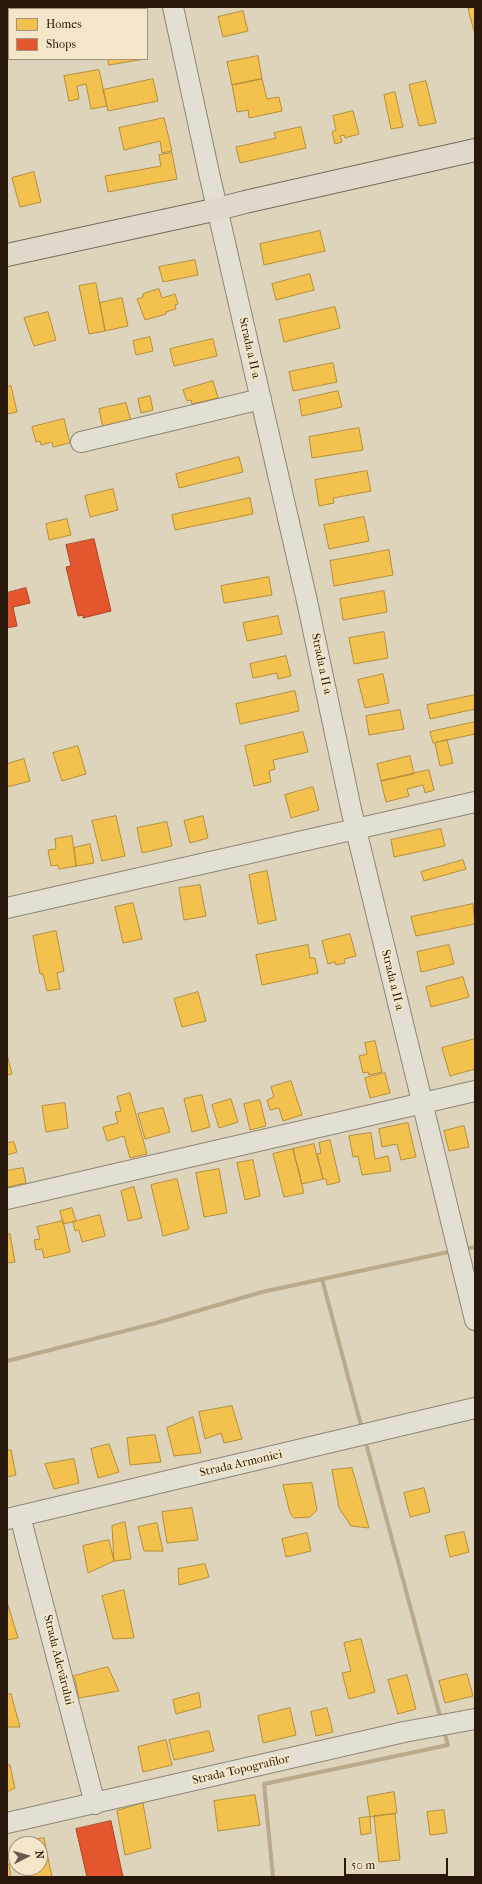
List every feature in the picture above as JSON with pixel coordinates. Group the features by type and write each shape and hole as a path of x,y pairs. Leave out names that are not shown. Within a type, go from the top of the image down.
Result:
{"main road":[{"path":"7,255 218,209 475,150"}],"street":[{"name":"Strada a II-a","path":"173,7 307,601 356,829 475,1320"},
{"path":"82,442 261,399"},
{"path":"7,908 475,802"},
{"path":"7,1199 475,1091"},
{"name":"Strada Armoniei","path":"14,1518 475,1408"},
{"name":"Strada Adevărului","path":"14,1518 95,1804"},
{"name":"Strada Topografilor","path":"7,1823 442,1724 475,1719"}],"building: Homes":[{"path":"139,7 140,8 94,8"},
{"path":"475,7 475,31 474,31 468,9"},
{"path":"243,11 248,31 223,37 218,17"},
{"path":"258,56 262,79 232,85 227,62"},
{"path":"108,60 139,60 109,65"},
{"path":"99,70 107,106 91,109 86,84 77,86 79,99 69,101 64,76"},
{"path":"153,79 158,101 108,111 103,90"},
{"path":"262,79 267,99 279,97 282,111 249,118 248,110 237,112 232,85"},
{"path":"426,81 436,123 419,126 409,85"},
{"path":"395,92 403,127 391,129 384,95"},
{"path":"353,111 359,134 345,138 344,135 340,136 342,142 335,144 332,132 336,130 333,116"},
{"path":"164,118 172,151 162,153 160,141 124,150 119,128"},
{"path":"301,127 306,148 240,163 236,147 276,138 274,133"},
{"path":"172,153 177,179 108,192 105,176 161,166 159,155"},
{"path":"34,172 41,202 20,207 12,178"},
{"path":"320,231 325,251 264,265 260,244"},
{"path":"195,260 198,275 163,282 159,267"},
{"path":"310,274 314,290 276,300 272,284"},
{"path":"96,283 105,331 89,334 79,286"},
{"path":"159,289 162,298 175,294 178,304 175,305 176,309 166,312 166,314 145,320 137,299 143,297 143,294"},
{"path":"122,298 128,326 105,331 100,303"},
{"path":"335,307 340,328 284,342 279,320"},
{"path":"48,312 56,340 34,346 24,318"},
{"path":"150,337 153,351 136,355 133,341"},
{"path":"213,339 217,356 174,366 170,349"},
{"path":"333,363 337,382 293,391 289,372"},
{"path":"213,381 218,398 192,404 191,400 187,401 183,390"},
{"path":"11,386 17,412 7,414 7,387"},
{"path":"338,391 342,407 302,416 299,400"},
{"path":"150,396 153,410 141,413 138,399"},
{"path":"126,403 131,421 103,428 99,409"},
{"path":"64,419 70,443 53,447 52,442 41,445 40,441 36,442 32,427"},
{"path":"359,428 363,450 312,458 309,437"},
{"path":"239,457 243,472 179,488 176,474"},
{"path":"367,471 371,491 333,498 334,503 319,506 315,480"},
{"path":"113,489 118,510 90,517 85,496"},
{"path":"250,498 253,514 175,530 172,515"},
{"path":"364,517 369,541 329,549 324,525"},
{"path":"67,519 71,535 49,540 46,524"},
{"path":"389,550 393,575 334,586 330,561"},
{"path":"269,577 272,595 224,603 221,586"},
{"path":"384,591 387,612 343,620 340,599"},
{"path":"278,616 282,634 247,641 243,623"},
{"path":"384,632 388,658 354,664 349,638"},
{"path":"286,656 291,676 278,679 277,673 253,678 250,664"},
{"path":"383,674 389,703 365,708 358,680"},
{"path":"295,691 299,711 240,724 236,704"},
{"path":"475,695 475,709 430,719 427,705"},
{"path":"400,710 404,729 369,735 366,716"},
{"path":"475,722 475,734 433,743 430,732"},
{"path":"303,732 308,752 273,760 275,769 269,771 271,782 254,786 245,746"},
{"path":"447,740 453,763 440,766 435,743"},
{"path":"78,746 86,774 62,781 53,753"},
{"path":"410,756 414,774 381,781 377,764"},
{"path":"24,759 30,781 7,787 7,764"},
{"path":"429,770 434,790 425,793 423,785 407,789 409,796 386,802 381,781"},
{"path":"313,787 319,810 291,818 285,795"},
{"path":"116,816 125,856 102,861 92,821"},
{"path":"203,816 208,838 190,843 184,821"},
{"path":"167,822 172,846 142,853 137,828"},
{"path":"441,829 445,846 394,857 391,840"},
{"path":"72,836 76,866 59,869 58,865 51,866 48,850 56,849 55,839"},
{"path":"90,844 94,863 76,866 74,848"},
{"path":"463,860 466,869 424,881 421,872"},
{"path":"267,871 276,920 258,924 249,875"},
{"path":"200,885 206,916 184,920 179,888"},
{"path":"133,903 142,939 123,943 115,907"},
{"path":"473,904 475,924 416,936 411,917"},
{"path":"56,931 64,971 57,973 60,989 47,991 43,974 40,974 33,936"},
{"path":"350,934 356,956 344,959 345,963 336,965 335,962 328,964 322,941"},
{"path":"308,945 310,958 315,958 318,973 262,985 256,955"},
{"path":"449,945 454,964 421,972 417,952"},
{"path":"463,977 469,997 431,1007 426,987"},
{"path":"198,992 206,1021 182,1027 174,999"},
{"path":"475,1039 475,1069 450,1076 442,1048"},
{"path":"375,1041 382,1072 369,1075 368,1072 363,1073 359,1056 367,1054 365,1043"},
{"path":"7,1054 12,1074 7,1075"},
{"path":"385,1073 390,1093 370,1098 365,1078"},
{"path":"291,1081 302,1115 283,1121 279,1108 270,1110 267,1100 274,1097 271,1087"},
{"path":"130,1093 147,1154 130,1158 124,1136 107,1141 103,1127 118,1123 115,1112 121,1111 117,1097"},
{"path":"202,1095 210,1127 192,1132 184,1099"},
{"path":"231,1099 238,1122 219,1128 212,1105"},
{"path":"260,1100 266,1126 250,1130 244,1104"},
{"path":"65,1103 68,1128 46,1132 42,1106"},
{"path":"163,1108 170,1132 145,1139 138,1114"},
{"path":"408,1123 416,1157 401,1160 397,1144 382,1147 379,1129"},
{"path":"464,1126 469,1147 449,1151 444,1131"},
{"path":"371,1133 375,1159 388,1156 391,1171 362,1175 358,1156 353,1157 349,1136"},
{"path":"330,1140 340,1182 327,1185 326,1179 323,1179 317,1154 321,1153 319,1143"},
{"path":"14,1142 17,1152 7,1155 7,1143"},
{"path":"314,1144 323,1179 302,1184 293,1149"},
{"path":"293,1149 304,1193 284,1197 273,1154"},
{"path":"253,1160 260,1196 245,1200 237,1163"},
{"path":"23,1168 26,1183 7,1187 7,1171"},
{"path":"219,1169 227,1213 204,1217 196,1173"},
{"path":"177,1179 189,1229 163,1236 151,1185"},
{"path":"134,1187 142,1218 128,1221 121,1191"},
{"path":"72,1208 76,1221 63,1224 60,1211"},
{"path":"100,1215 105,1236 82,1242 79,1230 75,1231 73,1222"},
{"path":"63,1221 70,1252 44,1258 42,1249 36,1250 34,1240 40,1239 37,1227"},
{"path":"10,1234 15,1262 7,1263 7,1235"},
{"path":"232,1406 242,1439 224,1443 221,1433 205,1439 199,1412"},
{"path":"193,1417 201,1453 174,1456 167,1428"},
{"path":"155,1435 161,1462 130,1465 127,1438"},
{"path":"109,1444 119,1472 98,1478 91,1449"},
{"path":"7,1450 11,1450 16,1475 7,1477"},
{"path":"74,1459 79,1483 54,1489 45,1464"},
{"path":"352,1468 369,1528 351,1526 339,1508 332,1470"},
{"path":"312,1483 317,1510 310,1517 294,1518 290,1513 283,1485"},
{"path":"424,1488 430,1512 410,1517 404,1493"},
{"path":"192,1508 198,1540 167,1543 162,1512"},
{"path":"125,1522 131,1559 114,1561 112,1526"},
{"path":"157,1523 163,1551 144,1551 138,1527"},
{"path":"464,1532 469,1552 450,1557 445,1536"},
{"path":"307,1533 311,1551 286,1557 282,1539"},
{"path":"109,1540 114,1561 88,1573 83,1546"},
{"path":"205,1564 209,1577 179,1585 178,1569"},
{"path":"124,1590 134,1638 113,1639 102,1596"},
{"path":"8,1605 18,1638 7,1640"},
{"path":"361,1639 375,1692 349,1699 342,1673 351,1671 344,1643"},
{"path":"108,1667 119,1691 79,1698 74,1676"},
{"path":"467,1674 473,1696 445,1703 439,1681"},
{"path":"407,1675 416,1709 398,1714 388,1680"},
{"path":"199,1693 201,1707 176,1714 173,1700"},
{"path":"11,1694 20,1727 7,1727 7,1695"},
{"path":"290,1708 296,1735 263,1743 258,1716"},
{"path":"327,1708 333,1732 316,1736 311,1712"},
{"path":"209,1731 214,1751 174,1760 169,1740"},
{"path":"166,1740 172,1765 143,1772 138,1747"},
{"path":"10,1765 15,1788 7,1792 7,1766"},
{"path":"394,1792 397,1813 370,1817 367,1797"},
{"path":"255,1795 260,1825 218,1831 214,1801"},
{"path":"143,1803 151,1848 125,1855 117,1811"},
{"path":"444,1810 447,1833 430,1835 427,1812"},
{"path":"395,1814 400,1860 379,1862 374,1816"},
{"path":"370,1817 371,1833 361,1835 359,1818"},
{"path":"48,1858 52,1877 26,1877 48,1876"},
{"path":"8,1864 8,1876 11,1877 7,1877"}],"building: Shops":[{"path":"94,539 111,611 83,618 83,615 78,616 66,567 71,566 66,545"},
{"path":"26,588 30,603 13,607 17,626 7,628 7,593"},
{"path":"111,1821 123,1877 87,1877 76,1829"}],"waterway":[{"path":"464,1249 475,1247"},
{"path":"7,1361 156,1323 262,1292 453,1251"},
{"path":"322,1279 361,1425"},
{"path":"367,1447 441,1720"},
{"path":"273,1877 264,1784 448,1745 444,1731"}]}
